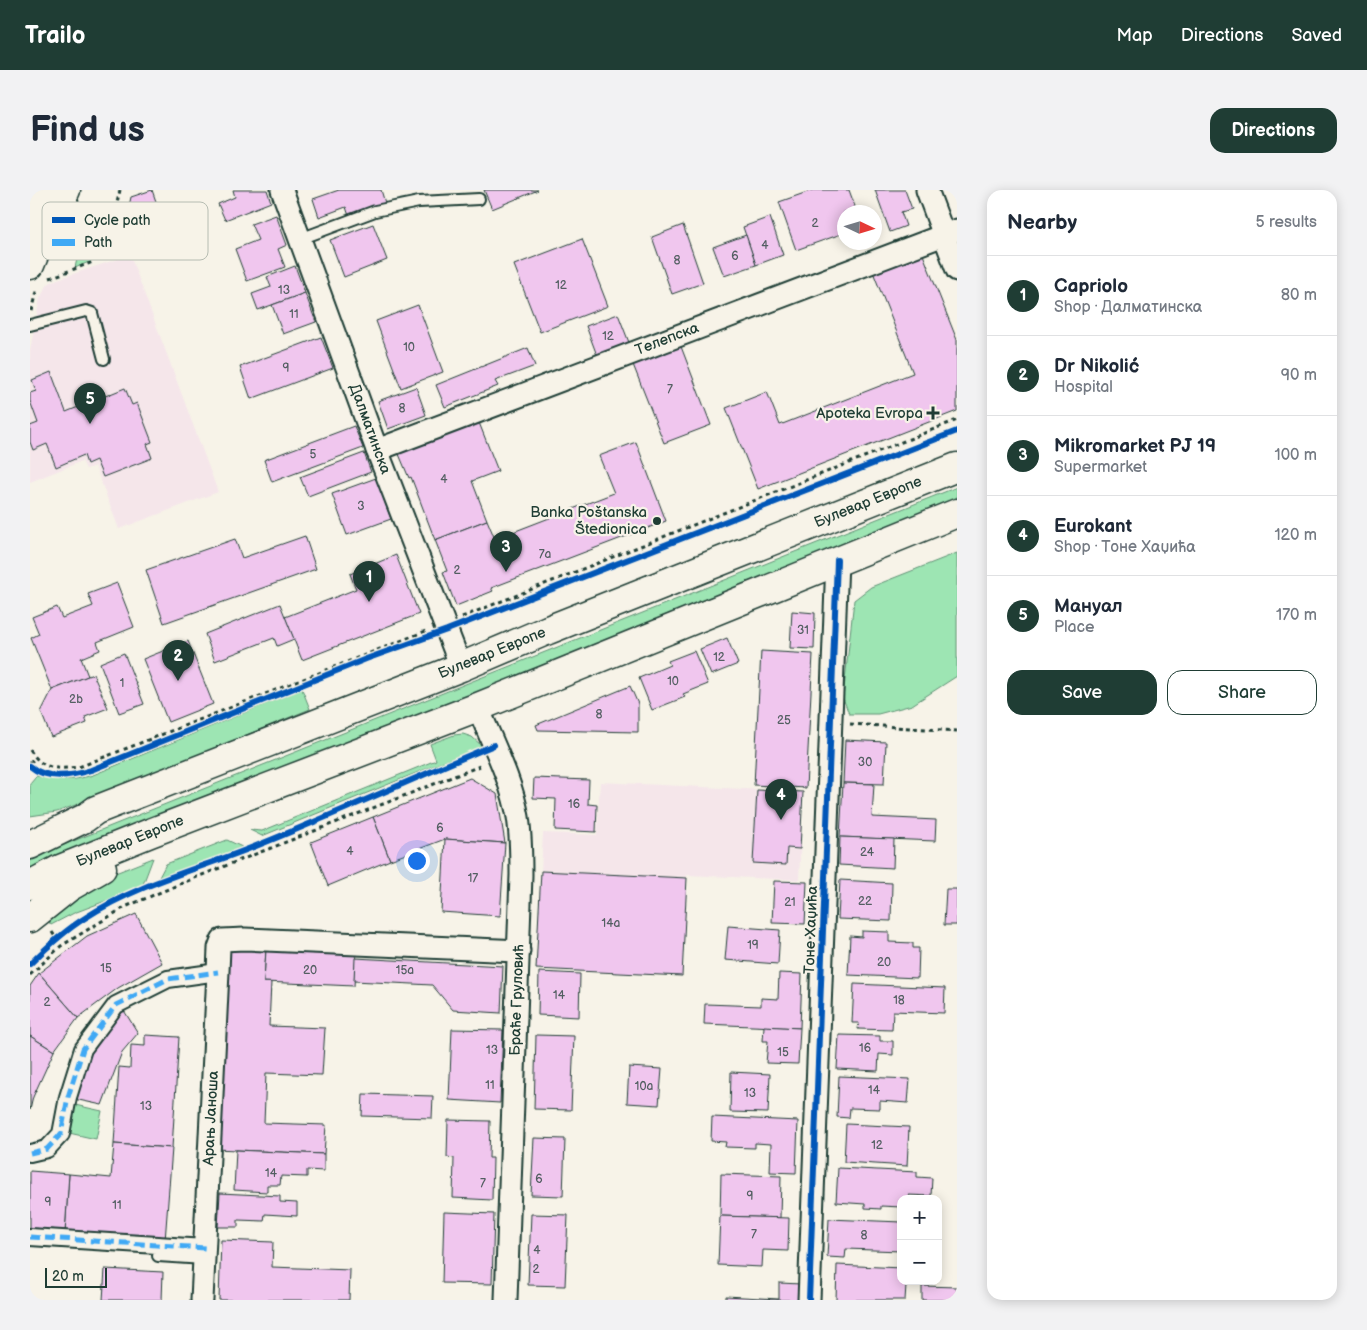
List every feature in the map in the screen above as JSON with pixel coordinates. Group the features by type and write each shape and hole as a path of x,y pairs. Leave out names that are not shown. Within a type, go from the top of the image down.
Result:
{"main road":[{"path":"31,236 41,190"},
{"path":"60,202 66,190"},
{"path":"38,277 40,239 42,235"},
{"name":"Булевар Европе","path":"30,845 85,818 96,810 461,667 548,630 957,467"},
{"name":"Булевар Европе","path":"30,885 67,866 478,707 957,513"},
{"path":"30,918 69,887 120,858 196,829 216,818 228,803"},
{"path":"30,825 96,810"}],"street":[{"name":"Далматинска","path":"282,190 377,450 461,667"},
{"path":"927,190 950,232 957,270"},
{"name":"Телепска","path":"377,450 950,232"},
{"name":"Тоне Хаџића","path":"809,1300 837,560"},
{"name":"Браће Груловић","path":"478,707 514,798 520,834 519,951 506,1300"},
{"name":"Арањ Јаноша","path":"202,1300 218,972 220,943 222,940 519,951"},
{"path":"30,1153 46,1149 61,1134 68,1097 83,1049 116,1005 168,979 218,972"},
{"path":"30,1237 205,1253"}],"lane":[{"path":"300,239 375,212 419,202 479,199"},
{"path":"30,325 86,311 92,313 104,359"},
{"path":"158,1256 205,1253"}],"path":[{"path":"30,315 38,277 89,264 94,260"},
{"path":"46,774 70,775 91,770 957,420"},
{"path":"30,750 40,763 59,768 79,767 89,764 682,537"},
{"path":"831,723 957,731"},
{"path":"31,766 35,758"},
{"path":"30,975 61,946 125,906 500,759"},
{"path":"238,853 265,842"},
{"path":"30,918 49,945 64,933"}],"shaded area":[{"path":"115,260 132,260 218,492 119,529 95,466 86,469 82,461 30,482 30,350 40,298 48,284"},
{"path":"600,782 803,792 799,880 687,875 682,976 536,969 543,833 597,835"}],"green space":[{"path":"77,260 91,260 91,261 75,268"},
{"path":"957,487 957,501 137,830 30,871 30,859 46,852"},
{"path":"957,553 957,676 912,705 878,714 849,714 843,698 854,600 871,587"},
{"path":"302,689 310,709 78,804 57,812 30,816 30,783 36,776 64,780 93,775"},
{"path":"463,734 472,737 482,746 262,836 250,830 262,831 436,760 430,744 454,735"},
{"path":"227,840 242,847 157,881 166,864"},
{"path":"153,858 142,887 74,913 51,925 45,916 108,876"},
{"path":"75,1105 102,1111 96,1139 69,1133"}],"building":[{"path":"152,190 156,202 130,202 131,197"},
{"path":"233,190 267,190 271,202 225,220 218,204 235,197"},
{"path":"339,190 381,190 385,203 349,216 346,207 319,217 313,199"},
{"path":"484,190 538,190 492,209"},
{"path":"813,190 849,190 854,205 837,205 837,235 796,250 779,202"},
{"path":"875,190 905,190 912,209 901,212 906,226 890,232 882,205"},
{"path":"276,215 287,245 278,249 285,267 247,281 235,249 258,240 251,224"},
{"path":"770,217 783,255 756,265 743,227"},
{"path":"373,224 387,260 344,277 330,240"},
{"path":"683,225 703,283 672,294 652,237"},
{"path":"746,235 756,265 724,276 713,247"},
{"path":"582,239 608,306 540,332 514,265"},
{"path":"922,252 957,340 957,411 758,489 726,408 767,392 780,425 913,373 873,272"},
{"path":"295,266 305,293 258,310 252,294 271,287 267,277"},
{"path":"305,293 316,322 283,334 272,305"},
{"path":"418,305 443,372 401,388 376,321"},
{"path":"618,314 630,345 598,358 586,326"},
{"path":"321,337 333,368 251,399 240,367"},
{"path":"680,344 711,425 664,443 632,362"},
{"path":"528,348 535,366 495,381 498,386 445,407 436,385"},
{"path":"51,372 66,412 125,388 132,405 137,403 152,442 147,444 152,458 103,477 96,460 87,464 84,455 56,467 47,444 33,450 30,442 30,426 38,423 30,401 30,393 36,391 32,380"},
{"path":"416,387 426,415 388,429 378,401"},
{"path":"478,420 498,471 472,481 487,520 435,540 411,477 409,478 396,447"},
{"path":"354,426 363,448 272,482 264,460"},
{"path":"636,442 666,521 491,588 493,591 456,606 443,572 447,571 435,540 487,520 495,539 614,493 599,456"},
{"path":"364,453 371,472 308,496 300,477"},
{"path":"376,478 391,519 347,535 332,494"},
{"path":"305,536 316,569 164,623 146,570 235,539 242,558"},
{"path":"396,555 419,614 302,660 285,617 356,589 350,574"},
{"path":"117,583 134,627 97,642 100,650 81,658 88,676 52,690 31,638 39,634 32,617 57,607 62,618 93,606 88,594"},
{"path":"280,604 294,639 277,646 274,638 215,661 205,634"},
{"path":"792,611 815,613 814,649 790,648"},
{"path":"727,638 738,664 711,675 700,649"},
{"path":"188,641 213,704 168,722 143,659"},
{"path":"694,651 708,684 683,694 685,697 652,710 639,678 670,665 668,661"},
{"path":"761,651 813,654 806,788 754,785"},
{"path":"124,653 144,704 119,713 100,663"},
{"path":"93,674 108,708 85,717 87,723 51,737 41,712 52,690"},
{"path":"630,686 638,704 638,732 538,730 536,725"},
{"path":"845,740 886,742 884,784 843,783"},
{"path":"470,778 497,794 505,843 445,839 390,860 373,817"},
{"path":"534,778 589,780 588,804 597,805 596,832 555,830 556,799 533,798"},
{"path":"843,783 874,784 872,817 936,820 935,841 840,837"},
{"path":"757,790 803,792 800,849 787,848 786,865 753,863"},
{"path":"373,817 390,860 328,886 311,842"},
{"path":"840,837 894,839 893,868 839,865"},
{"path":"445,839 505,843 500,916 441,912"},
{"path":"541,871 687,878 682,976 536,969"},
{"path":"840,880 892,883 891,921 838,919"},
{"path":"774,881 807,882 805,924 772,923"},
{"path":"946,889 957,889 957,925 944,925"},
{"path":"136,914 162,963 118,988 78,1018 39,973 87,936"},
{"path":"728,926 780,930 778,964 725,960"},
{"path":"862,931 889,932 889,942 913,943 913,948 919,948 918,978 848,975 850,936 862,937"},
{"path":"226,947 266,949 264,982 271,982 269,1026 325,1028 322,1075 266,1073 264,1123 326,1125 324,1154 216,1149"},
{"path":"266,949 356,953 354,986 264,982"},
{"path":"355,958 503,966 501,1013 453,1010 432,985 354,981"},
{"path":"539,972 580,974 579,1017 538,1015"},
{"path":"39,973 78,1018 54,1051 30,1036 30,986"},
{"path":"779,973 802,974 800,1028 704,1024 705,1004 761,1006 761,998 778,999"},
{"path":"854,984 945,988 944,1013 893,1011 892,1030 858,1029 859,1023 852,1023"},
{"path":"123,1009 138,1033 122,1052 102,1105 74,1099 83,1068 102,1032"},
{"path":"764,1026 800,1028 798,1064 766,1063 768,1041 763,1041"},
{"path":"452,1029 503,1030 500,1103 449,1100"},
{"path":"145,1035 179,1037 172,1148 114,1144 119,1067 130,1068 131,1045 145,1046"},
{"path":"536,1035 574,1036 571,1110 534,1109"},
{"path":"839,1035 880,1036 880,1041 893,1041 893,1055 879,1054 878,1071 837,1069"},
{"path":"30,1036 54,1051 33,1097 30,1110"},
{"path":"629,1067 662,1069 659,1105 627,1103"},
{"path":"731,1072 770,1074 768,1113 730,1112"},
{"path":"839,1076 910,1079 908,1103 880,1101 880,1109 850,1108 849,1118 837,1117"},
{"path":"363,1094 433,1096 432,1118 362,1116"},
{"path":"712,1117 798,1121 796,1173 770,1172 771,1144 755,1143 755,1148 725,1147 726,1142 711,1141"},
{"path":"448,1120 490,1121 489,1158 493,1158 492,1200 453,1198 454,1158 447,1157"},
{"path":"846,1124 909,1127 907,1166 844,1162"},
{"path":"534,1138 565,1139 563,1196 531,1195"},
{"path":"114,1144 172,1148 165,1241 65,1233 69,1174 111,1178"},
{"path":"236,1150 324,1154 324,1171 307,1170 307,1177 281,1176 280,1185 267,1185 267,1192 234,1190"},
{"path":"838,1168 917,1172 917,1177 932,1178 931,1195 897,1195 897,1207 881,1206 881,1209 865,1208 865,1204 836,1202"},
{"path":"30,1171 69,1174 65,1233 30,1230"},
{"path":"721,1174 781,1176 780,1218 720,1216"},
{"path":"220,1193 280,1196 280,1202 297,1203 297,1216 265,1214 264,1221 238,1220 238,1227 218,1227"},
{"path":"444,1212 494,1214 492,1284 442,1283"},
{"path":"531,1214 568,1215 565,1286 528,1285"},
{"path":"720,1216 789,1218 788,1251 763,1250 762,1267 718,1265"},
{"path":"829,1219 897,1222 897,1251 846,1249 845,1258 827,1257"},
{"path":"221,1240 273,1242 272,1267 350,1270 349,1300 219,1300"},
{"path":"837,1265 897,1268 897,1285 906,1285 905,1300 836,1300"},
{"path":"105,1269 163,1272 162,1300 103,1300"},
{"path":"779,1283 801,1284 800,1300 726,1300 726,1296 779,1299"},
{"path":"922,1286 957,1287 957,1300 922,1300"}],"marked path":[{"path":"30,1153 47,1149 61,1134 68,1097 83,1049 116,1005 168,979 218,972"},
{"path":"30,1237 205,1248"}],"cycle path":[{"path":"30,766 44,773 59,776 91,770 366,659 447,630 957,431"},
{"path":"809,1300 837,560"},
{"path":"30,964 56,939 77,923 105,906 147,886 286,834 494,745"}],"place":[{"name":"Apoteka Evropa","path":"933,413"},
{"name":"Мануал","path":"90,424"},
{"name":"Banka Poštanska Štedionica","path":"657,521"},
{"name":"Mikromarket PJ 19","path":"506,572"},
{"name":"Capriolo","path":"369,602"},
{"name":"Dr Nikolić","path":"178,681"},
{"name":"Eurokant","path":"781,820"}]}
